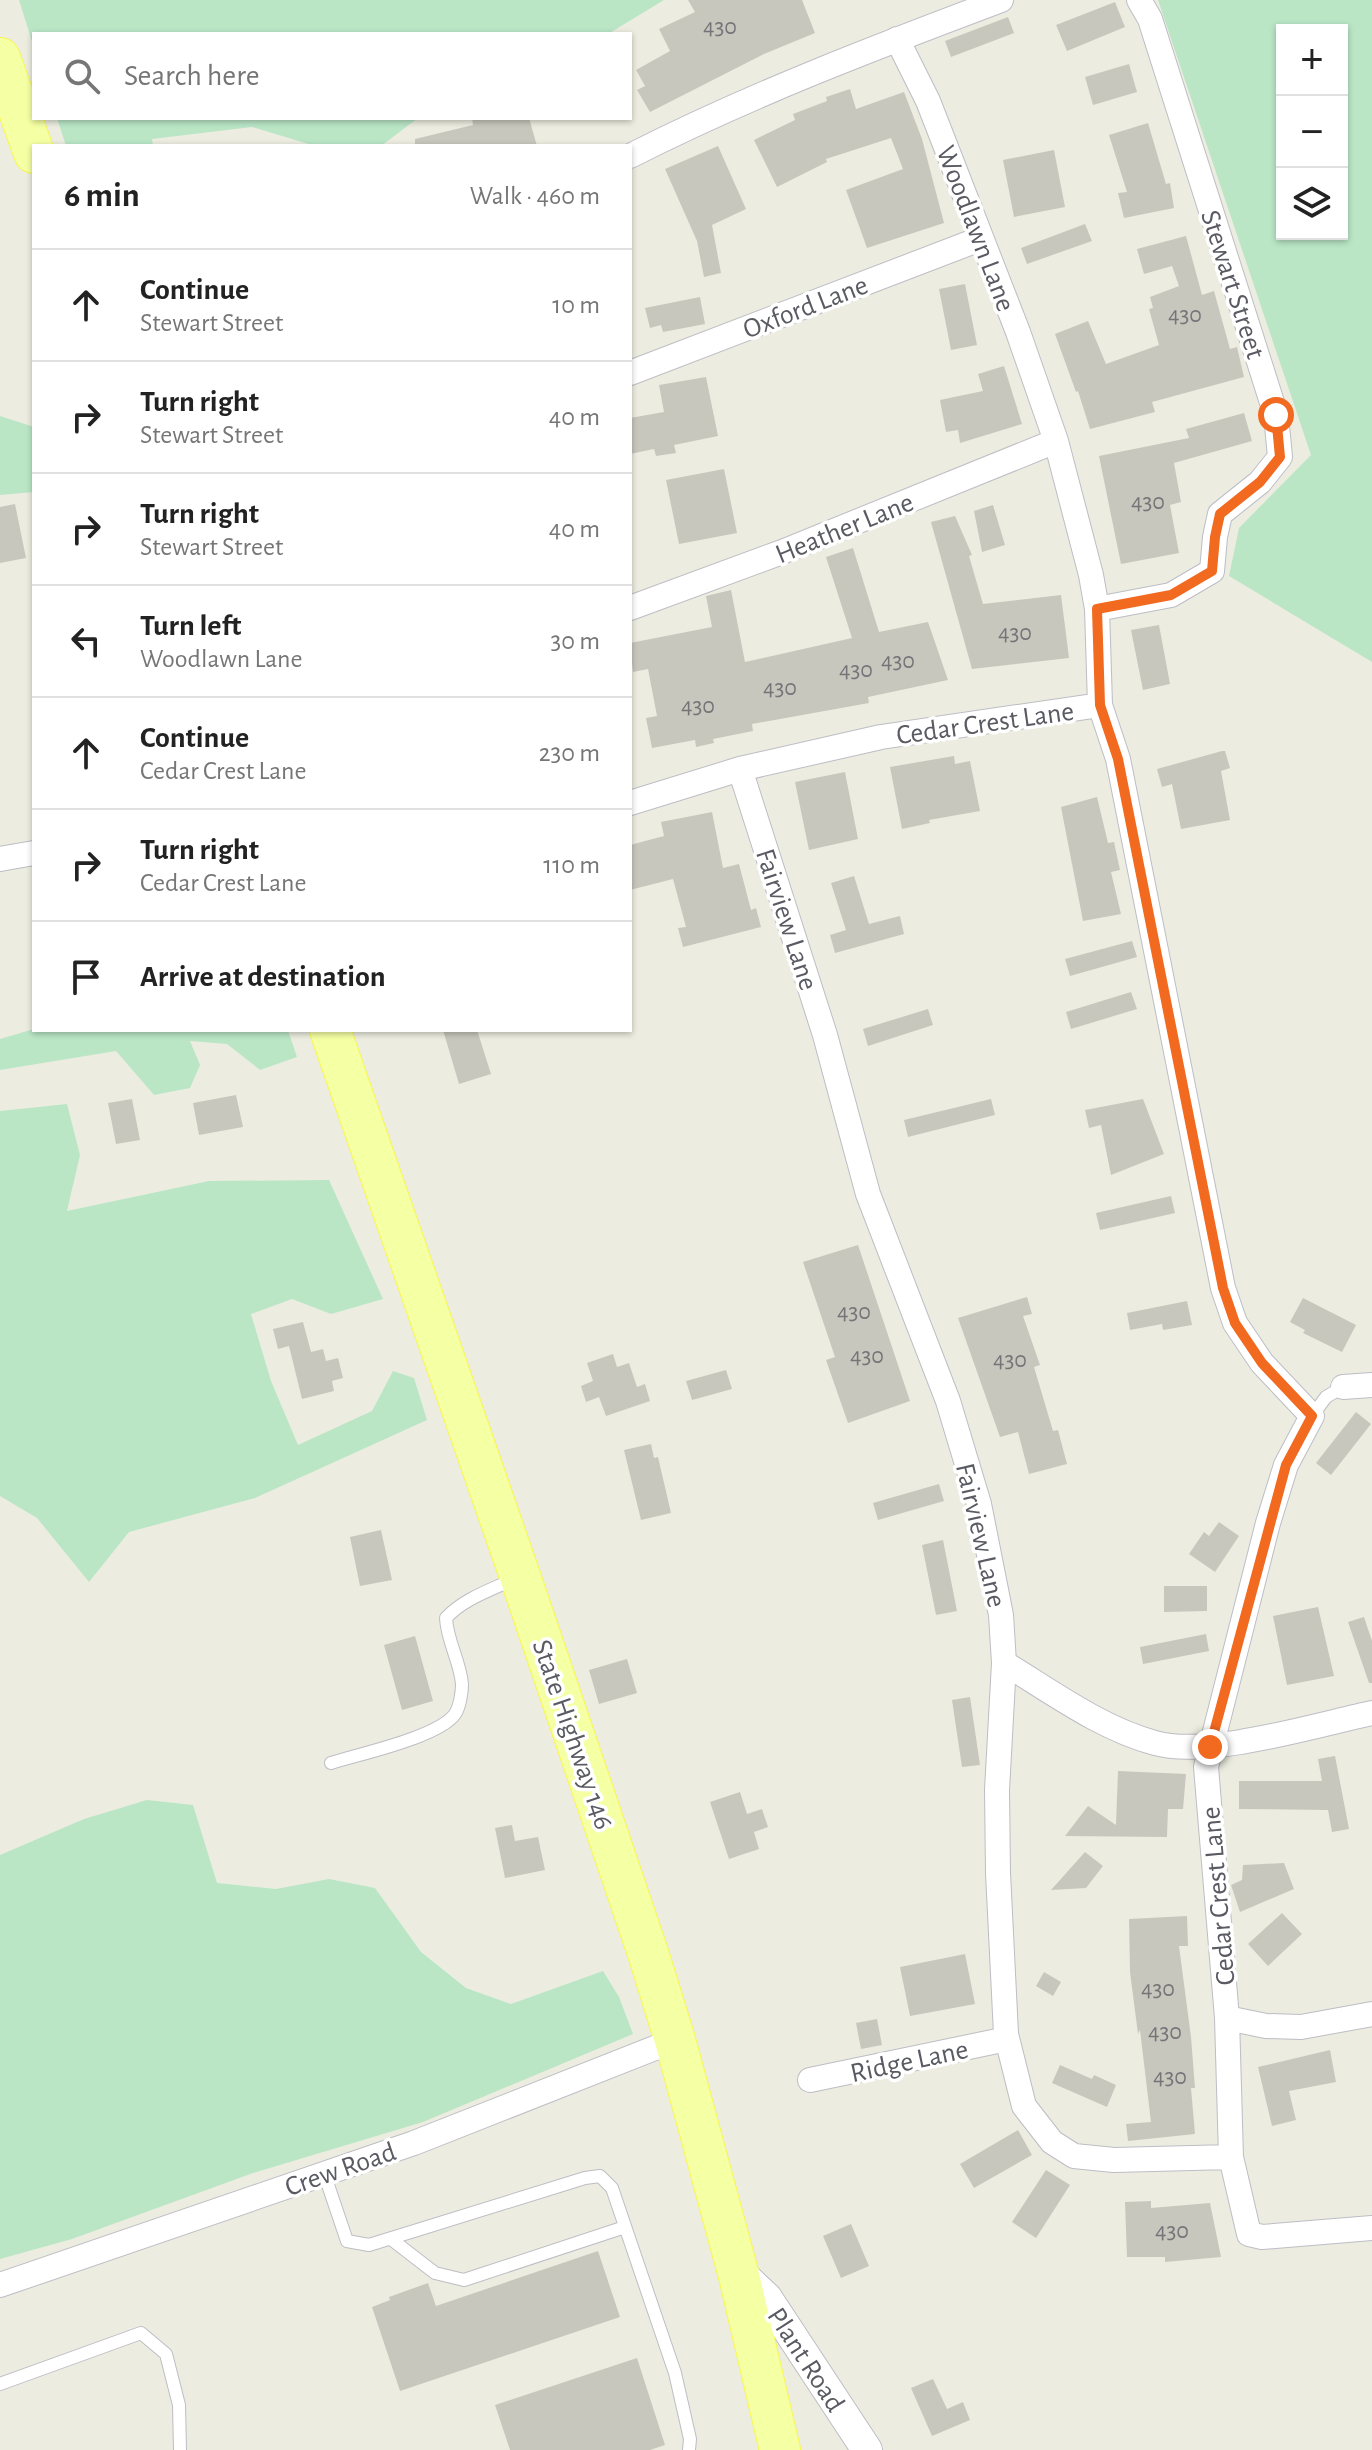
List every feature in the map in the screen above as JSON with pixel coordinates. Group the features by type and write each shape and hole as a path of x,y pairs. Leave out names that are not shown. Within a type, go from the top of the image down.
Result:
{"main road":[{"path":"0,58 32,147"},
{"name":"State Highway 146","path":"331,1032 520,1576 675,2040 739,2276 780,2450"}],"street":[{"path":"632,155 701,120 897,39 1001,0"},
{"name":"Stewart Street","path":"1097,609 1171,595 1212,571 1220,514 1260,482 1280,457 1276,415 1150,19 1139,0"},
{"name":"Woodlawn Lane","path":"897,39 928,101 1018,332 1056,441 1097,609 1100,705"},
{"name":"Oxford Lane","path":"632,372 980,239"},
{"name":"Heather Lane","path":"632,607 782,552 1056,441"},
{"name":"Cedar Crest Lane","path":"632,802 740,769 881,737 1100,705 1118,759 1223,1288 1235,1323 1262,1363 1312,1416 1286,1465 1206,1767 1227,2018 1231,2157 1249,2234 1262,2237 1372,2228"},
{"name":"Fairview Lane","path":"740,769 825,1035 868,1194 948,1401 979,1504 1001,1615 1004,1663 997,1804 998,1888 1007,2039 1024,2106 1052,2142 1074,2156 1114,2160 1231,2157"},
{"path":"0,859 32,853"},
{"path":"1343,1387 1372,1385"},
{"path":"1004,1663 1093,1717 1158,1744 1210,1747 1372,1713"},
{"path":"1227,2018 1266,2026 1301,2027 1372,2014"},
{"name":"Ridge Lane","path":"810,2080 1007,2039"},
{"name":"Crew Road","path":"0,2285 414,2143 675,2040"},
{"name":"Plant Road","path":"739,2276 767,2298 867,2450"}],"lane":[{"path":"1312,1416 1326,1397 1343,1387"},
{"path":"331,1763 433,1731 456,1713 462,1688 446,1618 476,1597 520,1576"},
{"path":"324,2173 347,2241 369,2245 600,2176 612,2188 675,2373 690,2439 689,2450"},
{"path":"391,2239 435,2273 464,2280 625,2227"},
{"path":"0,2384 141,2333 166,2354 179,2405 180,2450"}],"green space":[{"path":"19,0 664,0 611,32 32,32 32,42"},
{"path":"1158,0 1372,0 1372,662 1229,576 1239,528 1311,455"},
{"path":"58,120 415,120 384,144 308,144 252,127 152,139 153,144 65,144"},
{"path":"0,416 32,426 32,492 0,495"},
{"path":"32,1030 32,1032 289,1032 297,1057 260,1070 227,1044 190,1041 200,1065 190,1088 154,1095 116,1051 0,1070 0,1039"},
{"path":"67,1104 80,1155 67,1211 209,1181 329,1180 383,1299 331,1314 292,1299 251,1314 271,1381 298,1445 372,1411 393,1371 414,1378 427,1420 255,1498 129,1532 89,1582 37,1518 0,1496 0,1111"},
{"path":"147,1800 193,1805 217,1883 276,1889 329,1879 375,1888 421,1952 466,1988 511,2004 603,1971 619,1997 633,2034 423,2122 253,2173 72,2239 0,2259 0,1855 84,1819"}],"building":[{"path":"688,0 802,0 815,33 764,54 650,112 637,90 645,86 636,70 670,51 659,29 695,12"},
{"path":"1115,2 1125,27 1067,51 1056,25"},
{"path":"1008,17 1014,33 951,57 945,41"},
{"path":"1129,64 1137,92 1093,105 1085,77"},
{"path":"850,89 856,109 904,92 922,139 944,223 867,248 846,190 903,169 891,138 826,159 827,162 777,187 754,140 795,120 793,114"},
{"path":"472,120 530,120 536,144 415,144 415,139 473,125"},
{"path":"1148,123 1166,184 1170,183 1174,208 1124,218 1118,193 1127,192 1109,135"},
{"path":"718,146 746,209 712,225 721,273 704,277 697,241 665,169"},
{"path":"1054,150 1065,207 1014,217 1003,160"},
{"path":"1085,224 1092,241 1027,264 1021,248"},
{"path":"1186,236 1202,295 1214,291 1230,349 1237,347 1244,377 1152,402 1155,412 1090,429 1055,334 1088,321 1106,364 1159,345 1149,309 1153,308 1150,297 1179,286 1172,266 1144,274 1137,249"},
{"path":"965,284 977,345 951,350 939,289"},
{"path":"700,297 705,324 663,332 661,325 650,328 645,308"},
{"path":"1004,366 1022,424 960,443 958,430 946,432 940,400 983,391 978,374"},
{"path":"706,377 718,436 674,445 676,453 656,456 654,449 632,454 632,418 664,412 659,385"},
{"path":"1244,413 1252,441 1174,463 1181,502 1170,505 1179,553 1121,564 1099,456 1189,438 1186,429"},
{"path":"724,469 737,533 679,544 666,480"},
{"path":"15,504 26,558 0,563 0,507"},
{"path":"993,505 1005,545 982,552 974,511"},
{"path":"955,516 972,555 969,556 983,604 1061,595 1069,658 972,669 931,522"},
{"path":"853,548 879,632 928,622 948,680 868,697 869,703 752,724 753,731 713,739 714,743 696,747 695,740 652,748 646,718 657,716 648,669 633,672 632,643 712,627 706,596 731,590 745,662 852,638 826,557"},
{"path":"1159,625 1170,684 1143,690 1131,630"},
{"path":"1225,751 1230,768 1221,771 1230,820 1181,829 1172,784 1162,787 1157,769"},
{"path":"954,756 955,764 970,761 980,811 929,820 930,823 902,829 890,767"},
{"path":"845,772 858,839 809,850 795,782"},
{"path":"1097,797 1108,843 1114,842 1120,870 1111,872 1121,914 1083,921 1061,807"},
{"path":"712,812 723,868 739,864 751,910 756,908 761,927 683,947 678,928 686,927 673,879 632,889 632,844 664,836 661,822"},
{"path":"854,876 869,924 900,916 904,934 835,953 830,935 846,930 831,883"},
{"path":"1132,941 1137,957 1070,976 1065,959"},
{"path":"1131,992 1137,1009 1071,1029 1066,1012"},
{"path":"928,1009 933,1025 868,1046 863,1029"},
{"path":"444,1032 478,1032 491,1074 459,1084"},
{"path":"236,1095 243,1127 199,1135 193,1103"},
{"path":"132,1099 140,1140 116,1144 108,1103"},
{"path":"991,1099 995,1115 908,1137 904,1120"},
{"path":"1143,1099 1164,1154 1111,1175 1101,1125 1089,1128 1085,1110"},
{"path":"1171,1196 1175,1213 1100,1230 1096,1213"},
{"path":"858,1245 910,1401 848,1423 826,1360 835,1357 803,1262"},
{"path":"1027,1297 1032,1314 1023,1316 1040,1365 1034,1367 1053,1431 1058,1430 1067,1464 1029,1474 1018,1432 1000,1437 958,1318"},
{"path":"1303,1298 1356,1325 1342,1352 1303,1333 1305,1330 1290,1322"},
{"path":"1187,1301 1192,1325 1163,1330 1162,1324 1130,1330 1127,1313"},
{"path":"303,1322 311,1352 323,1349 326,1361 338,1358 343,1378 332,1381 334,1391 302,1399 289,1346 278,1349 273,1329"},
{"path":"613,1354 617,1367 629,1363 637,1387 645,1384 650,1401 606,1416 599,1397 586,1402 581,1386 593,1381 587,1363"},
{"path":"726,1370 732,1389 692,1400 686,1381"},
{"path":"1356,1412 1371,1424 1331,1475 1316,1463"},
{"path":"651,1444 654,1458 658,1457 671,1513 641,1520 624,1450"},
{"path":"939,1484 944,1501 878,1520 873,1503"},
{"path":"1219,1522 1239,1536 1215,1572 1189,1554 1204,1532 1209,1536"},
{"path":"381,1530 392,1580 360,1586 350,1537"},
{"path":"943,1540 957,1611 936,1615 922,1545"},
{"path":"1164,1586 1207,1586 1207,1611 1164,1612"},
{"path":"1318,1607 1334,1676 1287,1685 1273,1616"},
{"path":"1364,1617 1372,1641 1372,1683 1369,1683 1348,1622"},
{"path":"1206,1634 1209,1651 1143,1664 1140,1647"},
{"path":"415,1636 433,1701 402,1710 384,1645"},
{"path":"627,1659 637,1693 599,1704 589,1670"},
{"path":"970,1697 980,1765 962,1767 952,1700"},
{"path":"1335,1756 1349,1829 1332,1832 1328,1810 1239,1809 1239,1781 1322,1781 1318,1759"},
{"path":"1118,1771 1186,1774 1183,1809 1168,1809 1167,1837 1065,1836 1088,1806 1116,1825"},
{"path":"740,1792 747,1814 762,1809 768,1827 754,1832 759,1849 729,1859 710,1802"},
{"path":"512,1825 515,1841 538,1837 545,1870 505,1878 495,1828"},
{"path":"1085,1852 1103,1866 1086,1888 1051,1890"},
{"path":"1284,1863 1294,1889 1240,1912 1231,1885 1242,1880 1243,1865"},
{"path":"1282,1913 1302,1934 1268,1966 1248,1944"},
{"path":"1187,1916 1188,1946 1179,1946 1191,2037 1195,2134 1128,2141 1126,2124 1151,2122 1130,1972 1129,1919"},
{"path":"965,1954 975,2004 910,2016 900,1967"},
{"path":"1044,1972 1061,1982 1053,1996 1036,1986"},
{"path":"877,2019 882,2045 861,2049 856,2023"},
{"path":"1330,2050 1336,2082 1289,2091 1296,2120 1272,2126 1258,2067"},
{"path":"1060,2065 1092,2079 1094,2075 1116,2085 1107,2107 1052,2083"},
{"path":"1018,2130 1032,2155 974,2188 960,2164"},
{"path":"1046,2170 1070,2185 1036,2238 1012,2222"},
{"path":"1151,2201 1151,2208 1210,2203 1221,2257 1165,2262 1165,2257 1127,2257 1125,2202"},
{"path":"851,2224 869,2266 841,2278 823,2236"},
{"path":"598,2251 620,2317 400,2391 372,2307 390,2300 389,2297 428,2283 436,2306"},
{"path":"637,2358 665,2445 650,2450 510,2450 495,2405"},
{"path":"933,2379 947,2409 963,2402 970,2420 932,2436 911,2388"}],"route":[{"path":"1210,1747 1268,1523 1286,1465 1312,1416 1262,1363 1235,1323 1223,1288 1118,759 1100,705 1097,609 1171,595 1212,571 1220,514 1260,482 1280,457 1276,415"}]}
